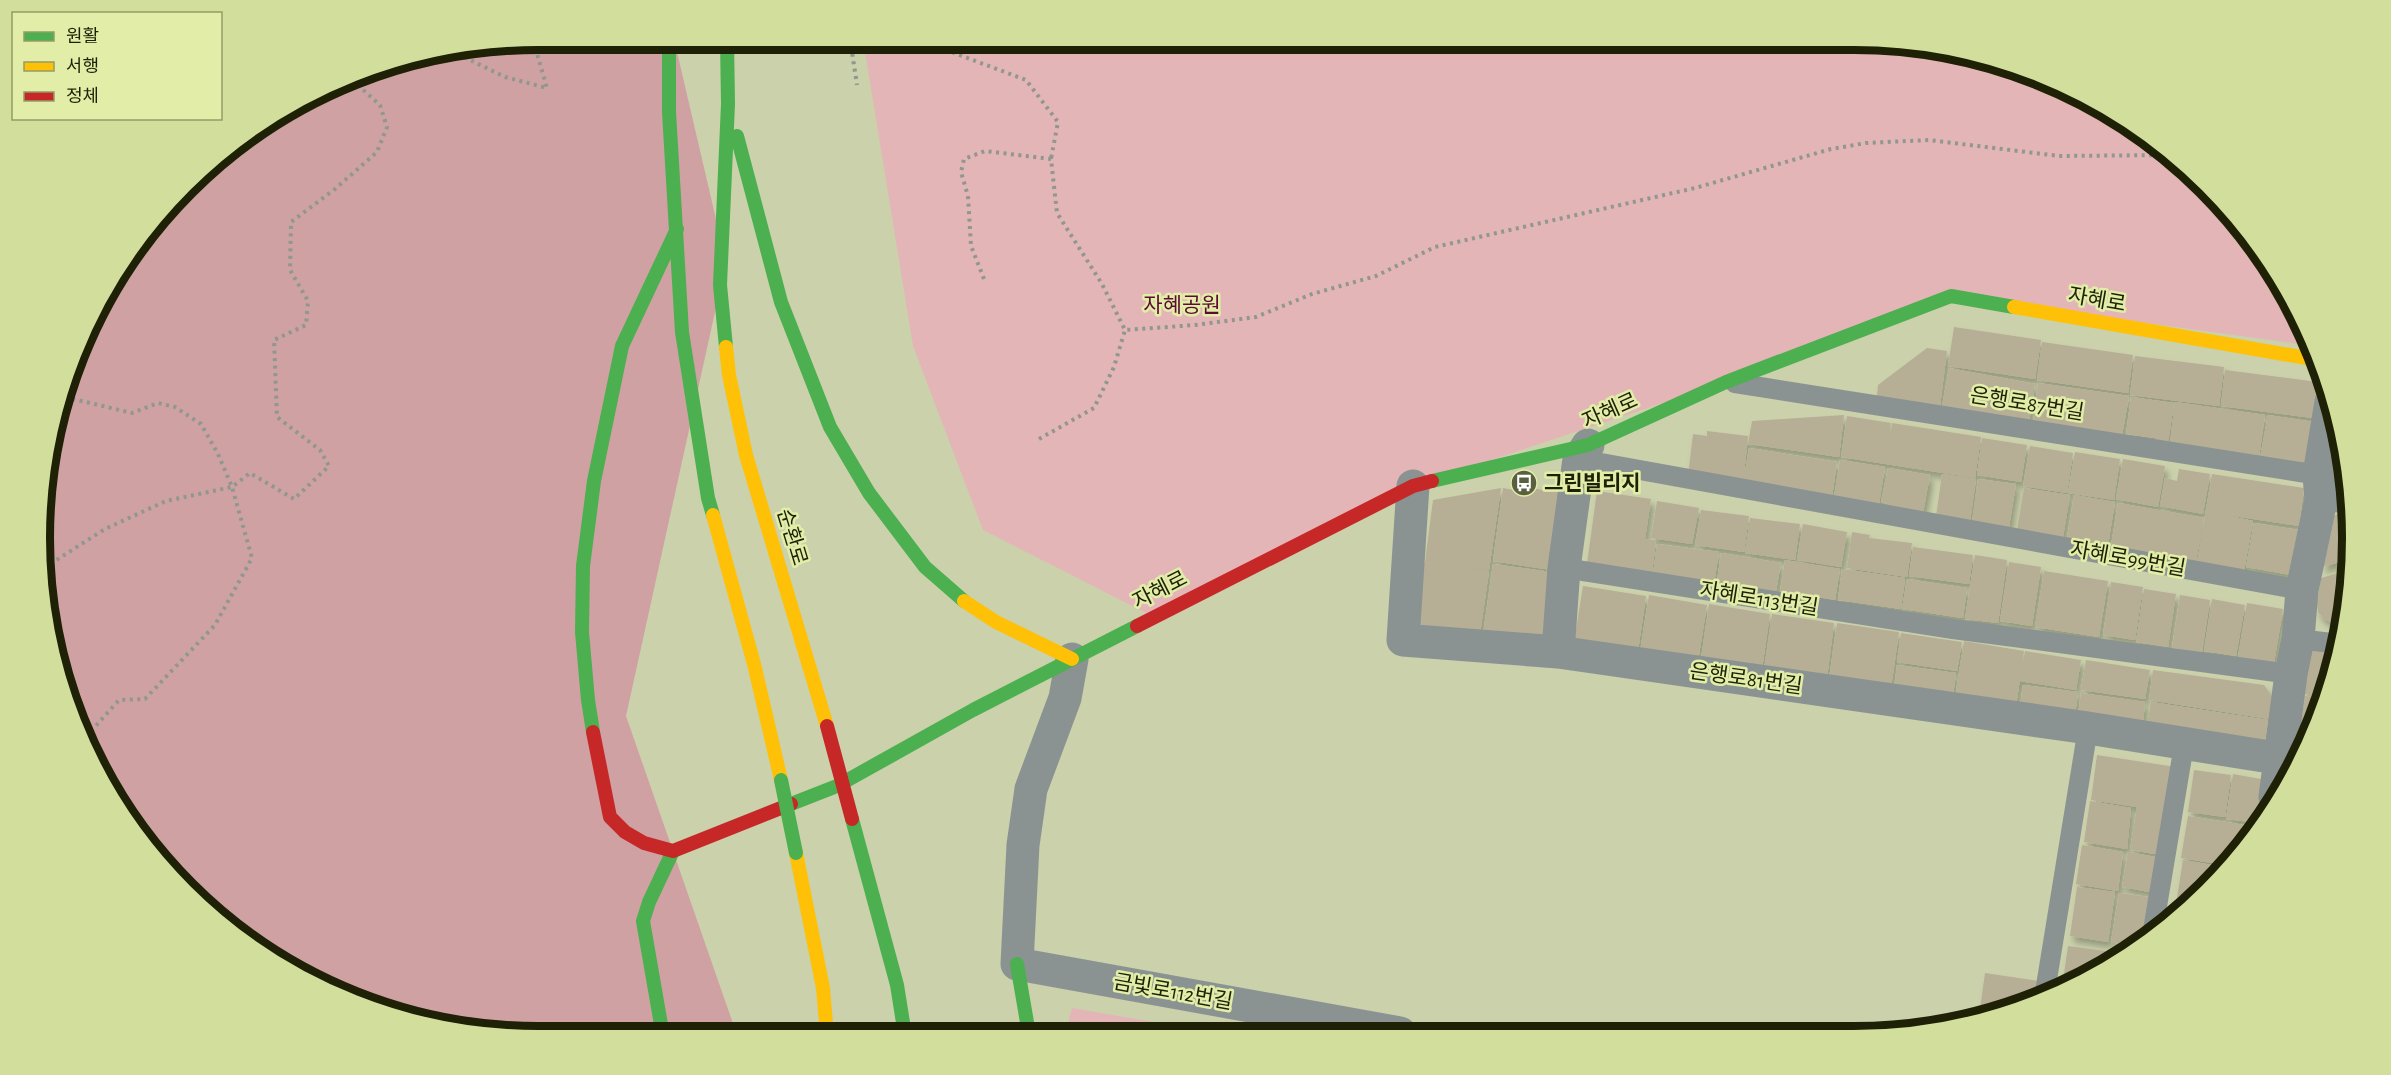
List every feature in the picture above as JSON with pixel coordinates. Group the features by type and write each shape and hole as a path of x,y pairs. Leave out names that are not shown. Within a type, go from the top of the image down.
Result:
{"main road":[{"path":"669,50 669,112 682,332 708,498 754,664 781,780 823,988 826,1026"},
{"name":"순환로","path":"727,50 728,104 720,285 729,375 746,455 827,726 897,985 904,1026"},
{"path":"728,104 781,302 830,428 869,493 925,567 961,599 996,622 1072,659"},
{"path":"661,1026 643,921 649,902 673,851 644,843 626,832 610,817 588,700 582,632 583,566 594,481 622,346 677,229"},
{"name":"자혜로","path":"673,851 837,786 951,722 1413,486 1583,452 1726,381 1952,296 2307,358"},
{"path":"1017,964 1028,1026"}],"street":[{"path":"2288,759 2290,674 2298,639 2301,590 2330,493 2331,436"},
{"path":"1558,652 1564,568 1583,452"},
{"name":"은행로81번길","path":"1413,486 1403,640 1558,652 2088,728 2287,760"},
{"path":"1017,964 1023,845 1031,789 1065,698 1072,659"},
{"name":"금빛로112번길","path":"1017,964 1361,1026"}],"lane":[{"name":"은행로87번길","path":"1726,381 2330,493"},
{"name":"자혜로99번길","path":"1583,452 1955,527 2301,590"},
{"name":"자혜로113번길","path":"1564,568 1953,629 2290,674"},
{"path":"2298,639 2330,643"},
{"path":"2046,985 2088,728"},
{"path":"2154,922 2184,745"}],"path":[{"path":"463,56 505,77 547,88 536,50"},
{"path":"852,50 857,86"},
{"path":"946,50 1026,80 1058,122 1051,159 1057,213 1102,284 1125,330 1114,367 1094,408 1039,439"},
{"path":"51,564 105,529 166,501 232,487 250,473 294,499 329,465 320,450 277,417 274,340 306,325 308,302 290,270 291,222 335,189 377,152 387,127 380,105 357,85"},
{"path":"1125,330 1194,326 1257,317 1312,294 1376,276 1435,247 1695,188 1831,149 1866,143 1929,140 2059,156 2157,155"},
{"path":"984,279 971,246 968,196 961,171 964,159 986,151 1051,159"},
{"path":"70,399 132,413 158,403 175,406 201,424 218,454 232,487 252,558 214,625 145,699 119,700 90,732"}],"green space":[{"name":"자혜공원","path":"865,50 1854,50 1917,54 1949,59 2010,75 2069,100 2098,115 2151,150 2199,192 2241,240 2276,294 2301,344 1951,296 1726,382 1413,486 1154,617 983,530 913,346"},
{"path":"1072,1008 1177,1026 1067,1026"}],"shaded area":[{"path":"677,50 726,262 626,716 734,1026 506,1024 442,1016 381,1000 293,960 240,925 192,883 150,835 115,782 75,694 59,633 54,601 50,538 51,506 59,442 66,411 75,381 100,322 115,293 150,240 192,192 240,150 293,115 381,75 442,59 506,51"}],"building":[{"path":"1954,327 2041,340 2035,379 1948,366"},
{"path":"2042,342 2133,355 2128,393 2037,380"},
{"path":"1927,348 1947,351 1940,406 1877,397 1878,385"},
{"path":"2135,356 2224,367 2219,406 2130,395"},
{"path":"1949,368 2035,384 2029,422 1942,407"},
{"path":"2225,370 2316,382 2317,386 2313,418 2221,406"},
{"path":"2038,383 2129,396 2122,436 2033,423"},
{"path":"2131,397 2174,403 2168,443 2155,441 2155,438 2126,434"},
{"path":"2175,402 2265,415 2259,457 2170,443"},
{"path":"1844,415 1839,457 1748,444 1752,421"},
{"path":"2268,415 2313,422 2306,464 2260,458"},
{"path":"1847,416 1891,423 1886,456 1892,423 1981,437 1975,478 1841,457"},
{"path":"1707,431 1748,436 1743,483 1688,476 1693,434 1707,436"},
{"path":"1982,438 2027,445 2021,482 1977,475"},
{"path":"2030,446 2073,453 2067,493 2023,486"},
{"path":"1749,448 1837,462 1832,497 1743,484"},
{"path":"2075,452 2120,459 2114,500 2068,493"},
{"path":"2123,459 2165,466 2158,507 2116,499"},
{"path":"1840,460 1885,467 1879,504 1834,497"},
{"path":"1888,468 1930,475 1923,513 1890,507 1891,505 1881,502"},
{"path":"2179,469 2210,474 2203,514 2160,506 2165,478 2177,481"},
{"path":"1942,474 1976,479 1970,522 1936,517"},
{"path":"2212,474 2304,488 2299,526 2221,514 2253,521 2244,571 2197,563"},
{"path":"1978,479 2016,484 2009,527 1972,522"},
{"path":"1544,485 1564,488 1551,570 1493,561 1503,488 1523,492 1524,487 1543,490"},
{"path":"1501,488 1489,570 1425,562 1433,500"},
{"path":"2024,488 2070,495 2063,537 2017,530"},
{"path":"1597,491 1651,499 1645,539 1656,540 1652,573 1587,564"},
{"path":"2074,495 2115,502 2108,545 2067,538"},
{"path":"1657,501 1699,508 1692,544 1651,538"},
{"path":"2118,503 2204,518 2196,561 2111,546"},
{"path":"1701,510 1749,516 1744,552 1695,545"},
{"path":"2340,513 2340,562 2322,567 2333,516"},
{"path":"1750,518 1800,524 1795,560 1745,553"},
{"path":"2254,523 2299,530 2291,575 2246,567"},
{"path":"1803,524 1847,532 1841,567 1797,560"},
{"path":"1852,532 1870,535 1869,538 1912,543 1907,577 1847,568"},
{"path":"1657,544 1719,552 1714,583 1653,574"},
{"path":"1913,547 1973,555 1969,584 1909,576"},
{"path":"1721,553 1781,563 1776,591 1717,582"},
{"path":"1975,555 2007,560 1998,623 1965,619"},
{"path":"1785,560 1840,569 1835,600 1780,591"},
{"path":"1424,562 1489,571 1479,641 1414,632"},
{"path":"2009,562 2041,567 2032,626 2000,621"},
{"path":"1493,564 1551,572 1541,650 1482,642"},
{"path":"1842,569 1905,578 1901,609 1838,600"},
{"path":"2044,571 2108,581 2099,637 2035,627"},
{"path":"2340,573 2334,622 2324,619 2318,612 2321,578"},
{"path":"1907,579 1967,588 1963,618 1902,609"},
{"path":"2111,582 2143,587 2135,640 2103,635"},
{"path":"1583,586 1646,596 1637,658 1573,648"},
{"path":"2144,589 2176,594 2168,647 2136,642"},
{"path":"1649,595 1707,605 1697,667 1639,658"},
{"path":"2180,595 2210,600 2202,652 2172,648"},
{"path":"2212,599 2245,605 2236,656 2204,651"},
{"path":"2247,603 2283,609 2274,663 2238,657"},
{"path":"1709,604 1770,614 1761,676 1700,666"},
{"path":"1772,614 1834,623 1826,686 1763,677"},
{"path":"1837,623 1899,632 1890,695 1828,686"},
{"path":"1901,633 1962,642 1957,671 1897,662"},
{"path":"1964,641 2024,651 2015,713 1954,704"},
{"path":"2320,644 2329,645 2315,696 2304,694 2309,653"},
{"path":"2025,651 2081,660 2076,690 2020,681"},
{"path":"2086,660 2150,670 2145,699 2081,690"},
{"path":"1897,665 1956,673 1952,703 1893,696"},
{"path":"2153,670 2264,685 2273,698 2269,719 2149,700"},
{"path":"2023,685 2078,692 2074,722 2019,715"},
{"path":"2081,693 2145,702 2142,733 2077,723"},
{"path":"2305,696 2315,697 2304,724 2299,735"},
{"path":"2151,702 2268,720 2264,750 2146,733"},
{"path":"2097,755 2176,767 2162,855 2130,850 2137,807 2091,800"},
{"path":"2194,770 2231,775 2225,817 2188,812"},
{"path":"2233,774 2266,780 2262,804 2250,822 2226,819"},
{"path":"2090,801 2131,808 2127,849 2084,842"},
{"path":"2188,816 2248,825 2216,864 2181,858"},
{"path":"2082,845 2123,852 2118,891 2076,884"},
{"path":"2128,852 2161,858 2155,893 2122,887"},
{"path":"2183,860 2214,865 2181,899 2177,898"},
{"path":"2077,887 2115,892 2108,942 2070,936"},
{"path":"2119,893 2155,898 2150,926 2122,945 2111,942"},
{"path":"2068,946 2106,951 2105,955 2098,960 2064,977"},
{"path":"1985,973 2039,981 2038,989 1980,1009"}],"traffic: fast":[{"path":"669,50 669,112 682,332 708,498 713,515"},
{"path":"726,347 720,285 728,104 727,50"},
{"path":"737,136 781,302 830,427 869,493 925,567 964,601"},
{"path":"593,732 582,632 583,566 594,481 622,346 677,229"},
{"path":"1432,481 1588,445 1726,382 1951,296 2014,307"},
{"path":"791,804 837,786 973,710 1137,626"},
{"path":"781,780 796,853"},
{"path":"852,819 897,985 904,1026"},
{"path":"661,1026 643,921 649,902 673,851"},
{"path":"1017,964 1028,1026"}],"traffic: slow":[{"path":"2014,307 2307,358"},
{"path":"726,347 729,375 746,455 827,726"},
{"path":"713,515 754,664 781,780"},
{"path":"964,601 996,622 1072,659"},
{"path":"796,853 823,988 826,1026"}],"traffic: jam":[{"path":"1137,626 1413,486 1432,481"},
{"path":"827,726 852,819"},
{"path":"593,732 610,817 625,832 644,843 673,851 791,804"}],"place":[{"name":"그린빌리지","path":"1524,483"}]}
